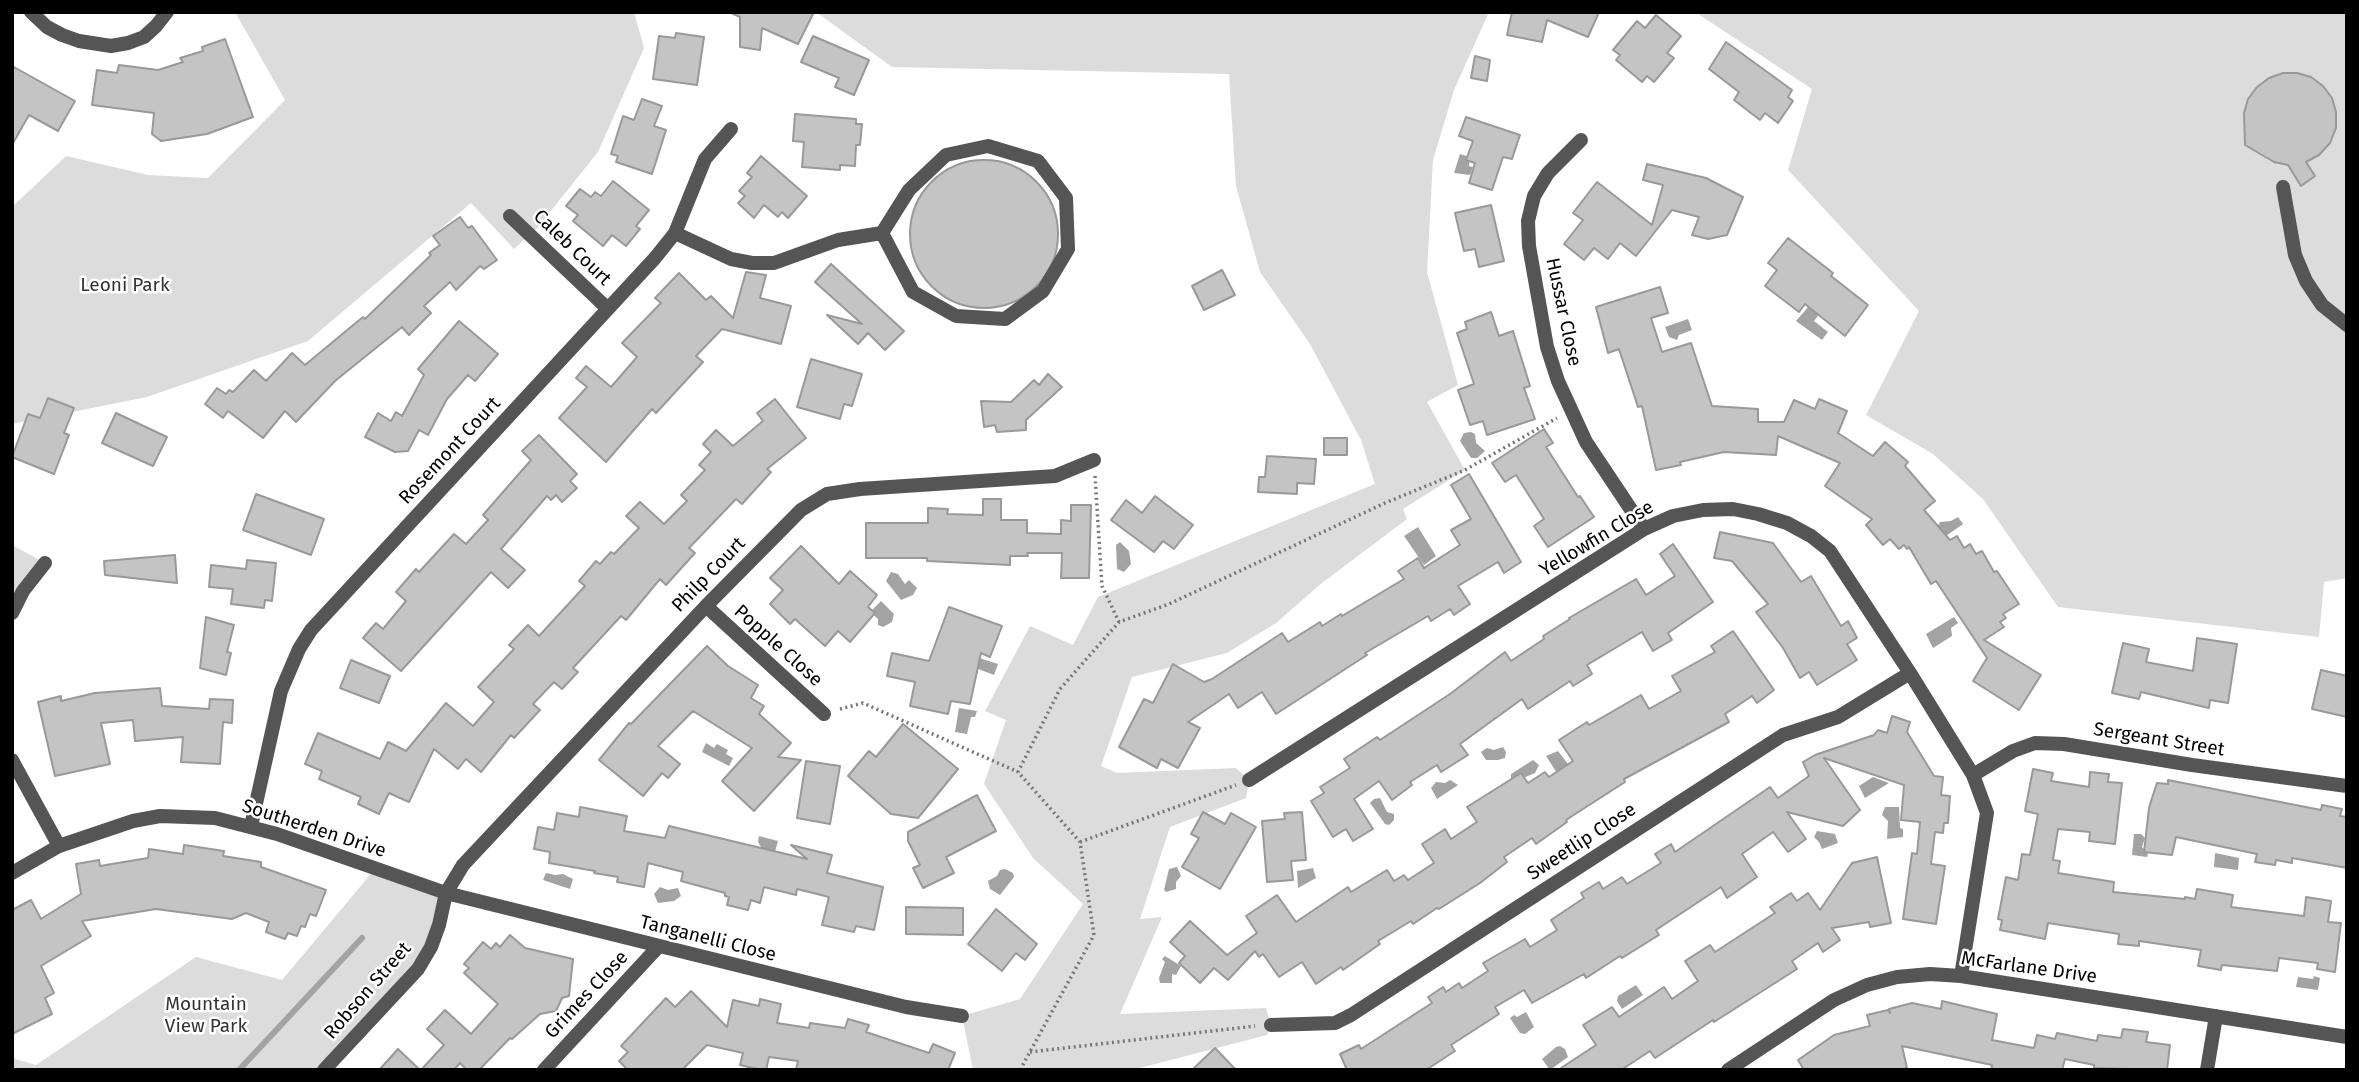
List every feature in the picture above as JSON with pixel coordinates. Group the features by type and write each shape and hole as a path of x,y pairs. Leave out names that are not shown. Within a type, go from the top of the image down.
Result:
{"street":[{"path":"31,12 47,27 62,35 79,41 111,46 144,37 167,12"},
{"name":"Rosemont Court","path":"251,826 281,691 299,649 311,630 675,233 705,159 731,129"},
{"name":"Hussar Close","path":"1581,140 1548,173 1534,196 1528,221 1529,246 1547,348 1571,410 1586,442 1644,529"},
{"path":"675,233 730,259 752,263 774,263 838,240 883,233 909,190 946,155 988,146 1038,161 1066,198 1068,249 1043,291 1005,319 956,316 913,292 883,233"},
{"path":"2283,187 2295,255 2306,281 2322,305 2347,326"},
{"name":"Caleb Court","path":"510,216 608,309"},
{"name":"Philp Court","path":"446,893 463,865 706,606 801,510 827,494 860,489 1055,476 1094,460"},
{"name":"Yellowfin Close","path":"1249,780 1644,529 1673,516 1703,510 1733,509 1758,514 1799,529 1830,551 1973,775 1987,813 1961,976"},
{"path":"12,613 23,591 45,563"},
{"name":"Popple Close","path":"706,606 824,713"},
{"name":"Sweetlip Close","path":"1271,1025 1335,1023 1351,1015 1783,735 1838,717 1910,673"},
{"name":"Sergeant Street","path":"1973,775 2013,751 2035,743 2064,744 2347,786"},
{"path":"12,760 59,846"},
{"name":"Southerden Drive","path":"12,873 59,846 106,829 160,816 215,818 251,826 446,893"},
{"name":"Tanganelli Close","path":"446,893 906,1007 962,1016"},
{"name":"Robson Street","path":"324,1070 418,969 435,936 446,893"},
{"name":"Grimes Close","path":"544,1070 658,947"},
{"name":"McFarlane Drive","path":"1728,1070 1834,1000 1867,985 1897,977 1930,974 1961,976 2347,1037"},
{"path":"2207,1070 2216,1016"}],"path":[{"path":"1018,772 1060,689 1119,622 1169,604 1385,503 1465,470 1571,410"},
{"path":"1094,460 1102,586 1119,622"},
{"path":"824,713 863,703 1018,772 1080,842 1094,935 1020,1070"},
{"path":"1080,842 1249,780"},
{"path":"1029,1052 1271,1025"}],"green space":[{"name":"Leoni Park","path":"235,12 634,12 644,48 598,152 538,227 514,249 471,203 308,341 147,397 12,424 12,207 66,156 148,175 208,178 285,100"},
{"path":"816,12 1489,12 1454,90 1433,160 1427,272 1458,385 1427,402 1465,470 1403,509 1407,519 1322,583 1276,623 1227,653 1132,677 1101,766 1117,773 1236,768 1249,780 1246,798 1170,827 1140,919 1162,917 1120,1014 1266,1008 1271,1025 1267,1035 1132,1070 973,1070 962,1016 1020,999 1083,904 1033,858 984,784 1006,720 985,711 1030,626 1073,645 1098,597 1375,484 1361,440 1310,344 1260,272 1236,186 1229,74 892,67"},
{"path":"1695,12 2347,12 2347,578 2324,582 2319,637 2058,607 1983,499 1933,454 1866,415 1919,311 1788,170 1812,89"},
{"path":"12,545 45,563 12,618"},
{"name":"Mountain View Park","path":"375,869 446,893 419,967 322,1070 12,1070 12,1058 36,1065 196,957 282,980"}],"shaded area":[{"path":"1460,154 1470,157 1469,166 1473,167 1470,175 1454,173"},
{"path":"1810,305 1820,313 1814,321 1828,332 1822,340 1796,321"},
{"path":"1688,319 1692,330 1679,335 1677,340 1669,337 1665,327"},
{"path":"1464,433 1475,434 1476,443 1485,451 1477,458 1471,458 1460,441"},
{"path":"1958,517 1963,524 1926,550 1940,522"},
{"path":"1418,527 1436,556 1424,565 1404,536"},
{"path":"1120,542 1129,551 1131,564 1124,572 1117,569 1116,545"},
{"path":"891,572 898,574 905,584 909,580 917,588 913,595 901,600 886,581"},
{"path":"881,601 894,614 892,622 883,627 878,625 878,619 870,612"},
{"path":"1954,617 1958,623 1951,628 1952,636 1933,648 1926,634"},
{"path":"976,657 998,664 994,675 973,667"},
{"path":"959,708 977,711 975,717 971,717 967,734 955,732"},
{"path":"706,743 714,748 717,744 728,750 726,754 733,758 729,766 702,752"},
{"path":"1503,747 1505,758 1498,760 1486,760 1481,752 1487,748 1494,750"},
{"path":"1558,751 1568,764 1566,770 1557,773 1546,756"},
{"path":"1533,760 1539,765 1535,773 1516,781 1511,778 1511,774"},
{"path":"1873,777 1889,783 1865,798 1859,786"},
{"path":"1450,780 1458,785 1437,799 1431,788 1436,782 1445,783"},
{"path":"1380,798 1387,812 1394,814 1394,820 1389,825 1385,824 1370,803"},
{"path":"1885,807 1899,807 1903,837 1887,839 1888,821 1882,815"},
{"path":"1817,831 1835,834 1838,843 1822,849 1814,837"},
{"path":"2134,834 2141,834 2145,838 2142,847 2148,854 2147,857 2132,855"},
{"path":"759,836 778,841 774,855 762,849 758,842"},
{"path":"2215,853 2239,858 2238,870 2214,867"},
{"path":"1177,867 1181,876 1176,882 1176,889 1166,892 1164,890 1169,869"},
{"path":"1313,868 1316,878 1298,888 1297,871"},
{"path":"1005,869 1013,873 1014,877 1000,895 990,889 988,881"},
{"path":"546,873 563,874 573,879 570,889 543,880"},
{"path":"660,887 668,890 678,888 681,896 674,901 658,903 654,894"},
{"path":"1165,956 1181,966 1176,975 1172,974 1172,983 1160,983 1159,978 1165,962 1162,959"},
{"path":"2314,976 2320,978 2318,990 2296,987 2298,977 2313,979"},
{"path":"1636,985 1643,995 1622,1009 1617,1001 1618,996"},
{"path":"1526,1012 1534,1027 1525,1034 1520,1033 1510,1018"},
{"path":"1560,1046 1565,1049 1568,1057 1550,1070 1542,1059"}],"building":[{"path":"729,12 814,12 798,44 762,28 760,50 740,47 740,17"},
{"path":"1512,12 1599,12 1588,37 1547,20 1542,42 1507,35"},
{"path":"1656,15 1681,36 1667,53 1674,58 1654,82 1647,76 1642,82 1616,60 1620,55 1613,50 1637,21 1645,28"},
{"path":"676,33 704,37 697,85 653,79 659,36 675,38"},
{"path":"813,36 869,60 854,95 835,87 839,78 801,62"},
{"path":"225,39 253,117 207,134 161,141 152,134 154,113 92,105 97,70 117,73 119,65 158,70 183,62 180,58 203,51 202,47"},
{"path":"1726,42 1792,90 1788,97 1793,101 1778,123 1765,113 1760,120 1734,100 1739,92 1709,69"},
{"path":"1475,56 1490,60 1487,81 1471,78"},
{"path":"12,66 75,101 58,131 29,115 12,145"},
{"path":"2283,73 2311,77 2323,86 2332,98 2336,112 2336,128 2330,143 2319,155 2306,162 2315,176 2301,186 2288,165 2274,162 2245,145 2244,113 2248,99 2257,87 2269,78"},
{"path":"642,99 662,106 654,126 666,130 652,174 616,162 618,156 611,154 623,116 634,120"},
{"path":"795,114 856,119 856,124 862,124 860,145 856,145 855,166 840,165 840,170 802,167 804,142 793,141"},
{"path":"1466,117 1520,135 1512,159 1503,157 1492,190 1469,183 1475,163 1466,160 1473,141 1459,136"},
{"path":"761,156 807,196 788,218 782,212 778,217 764,205 754,218 738,203 745,196 739,191 752,177 747,173"},
{"path":"984,160 1012,166 1036,182 1052,206 1058,234 1052,262 1036,286 1012,302 984,308 956,302 932,286 916,262 910,234 916,206 932,182 956,166"},
{"path":"1647,164 1706,178 1743,197 1727,235 1708,239 1692,235 1699,217 1672,210 1636,256 1620,243 1608,259 1594,248 1584,260 1564,244 1583,220 1573,213 1597,182 1652,225 1663,185 1643,180"},
{"path":"613,181 649,210 636,226 640,229 626,246 612,235 603,246 573,221 578,215 566,206 580,189 591,197 595,192 601,196"},
{"path":"1491,205 1504,261 1479,267 1475,249 1464,251 1455,213"},
{"path":"460,217 468,228 472,226 497,260 484,269 480,266 456,290 450,282 424,306 431,313 409,335 402,327 335,381 296,422 285,411 263,438 228,411 223,418 205,404 217,388 226,394 229,390 233,392 254,370 266,381 292,353 305,365 363,317 365,319 440,245 433,236"},
{"path":"1788,238 1868,305 1845,336 1805,304 1799,312 1765,286 1777,270 1768,263"},
{"path":"831,264 904,331 885,350 868,333 858,344 827,315 862,324 815,282"},
{"path":"1222,270 1235,295 1204,310 1192,286"},
{"path":"746,272 766,275 760,298 791,306 781,344 722,329 696,356 703,362 656,413 652,409 606,462 559,418 587,387 576,378 586,366 611,387 637,357 622,343 661,303 655,298 679,273 706,300 711,296 733,318"},
{"path":"1660,287 1668,313 1651,318 1662,352 1691,343 1712,406 1758,409 1758,422 1784,422 1794,400 1815,409 1819,399 1847,411 1838,433 1873,456 1885,442 1908,462 1905,466 1935,501 1924,510 1950,540 1957,536 1964,548 1970,544 1976,554 1982,551 1994,572 1997,571 2019,604 2003,614 2006,618 2000,622 2004,627 1984,640 2041,675 2019,710 1973,681 1987,658 1936,581 1931,584 1909,547 1907,549 1904,545 1899,549 1890,539 1883,545 1866,525 1872,519 1825,486 1840,463 1778,436 1776,455 1724,452 1656,470 1642,406 1638,407 1619,349 1608,353 1596,307"},
{"path":"1491,312 1499,336 1513,331 1530,386 1524,388 1535,419 1487,435 1483,421 1470,425 1458,390 1474,384 1457,333 1467,329 1465,322"},
{"path":"459,321 498,354 475,381 468,375 447,399 428,435 419,430 408,451 395,452 365,437 378,413 391,421 396,412 402,416 424,375 418,369"},
{"path":"811,359 862,374 852,406 844,404 840,419 797,407"},
{"path":"1048,374 1062,387 1026,420 1026,430 997,432 995,425 984,427 981,401 1011,402 1034,380 1039,385"},
{"path":"48,398 74,408 64,433 69,435 54,474 12,457 28,414 40,418"},
{"path":"775,399 806,438 767,469 771,472 742,504 736,499 689,548 695,553 666,585 660,579 626,620 621,616 573,668 578,672 562,689 554,682 533,704 540,710 514,738 511,735 481,772 466,759 458,769 434,749 409,802 389,793 379,814 358,804 361,797 319,779 322,771 305,764 318,733 380,759 388,742 406,751 446,703 473,726 494,702 478,687 514,649 509,645 528,625 539,636 585,586 579,581 596,561 600,564 611,552 614,554 639,528 626,516 640,502 664,524 687,501 681,495 705,470 699,465 711,452 703,444 716,430 733,446 763,421 757,413"},
{"path":"116,413 167,437 153,466 102,443"},
{"path":"1544,429 1553,443 1546,447 1594,517 1548,547 1534,526 1544,519 1516,475 1505,482 1492,463"},
{"path":"539,435 577,474 570,481 577,488 562,502 556,495 551,500 547,496 501,549 525,570 508,588 491,572 401,671 363,638 376,623 383,629 406,601 396,592 416,569 419,572 454,534 466,544 488,520 483,515 531,460 522,451"},
{"path":"1324,438 1347,438 1347,455 1324,455"},
{"path":"1267,456 1316,459 1314,484 1297,483 1297,494 1258,492 1259,477 1265,477"},
{"path":"1469,474 1521,562 1504,573 1498,562 1458,586 1470,604 1454,615 1450,609 1431,621 1428,616 1365,653 1367,655 1276,714 1262,692 1238,708 1229,694 1188,722 1200,728 1178,768 1161,759 1157,768 1119,747 1144,699 1153,703 1173,664 1204,682 1212,679 1282,633 1288,642 1320,622 1322,626 1341,614 1342,616 1404,579 1398,571 1418,558 1424,568 1460,545 1451,530 1471,519 1451,485"},
{"path":"256,494 324,519 311,555 243,530"},
{"path":"1155,496 1193,525 1174,549 1163,541 1154,552 1111,520 1126,500 1142,513"},
{"path":"983,499 1001,499 1001,520 1027,520 1027,533 1061,534 1061,520 1071,521 1071,505 1091,505 1089,578 1061,578 1062,553 1010,556 1010,565 927,561 927,558 866,558 866,523 928,523 928,508 948,509 947,514 983,515"},
{"path":"1720,532 1773,543 1801,582 1811,576 1841,626 1848,621 1857,638 1847,644 1857,660 1817,685 1809,672 1800,678 1783,648 1756,612 1768,604 1732,561 1714,558"},
{"path":"1673,544 1713,602 1668,633 1672,640 1653,651 1642,632 1587,665 1592,674 1573,686 1570,681 1528,709 1522,699 1460,744 1468,755 1441,772 1437,765 1410,782 1412,785 1392,800 1379,781 1354,799 1373,829 1353,841 1346,829 1333,837 1311,801 1324,793 1320,787 1350,768 1344,759 1377,737 1380,740 1450,694 1505,652 1511,661 1569,618 1636,579 1646,595 1675,576 1660,554"},
{"path":"801,546 839,584 850,571 877,595 868,607 875,613 850,642 838,631 825,646 795,619 790,624 770,604 783,590 770,578"},
{"path":"175,555 177,583 105,575 104,561"},
{"path":"247,560 276,563 272,601 265,600 264,608 231,604 233,589 209,587 211,565 246,569"},
{"path":"949,607 1002,626 990,657 981,653 970,704 951,701 948,714 910,706 915,682 887,676 892,653 929,661"},
{"path":"206,617 234,625 227,652 231,653 226,675 200,668"},
{"path":"1733,631 1774,690 1757,703 1752,696 1725,714 1729,722 1624,779 1625,782 1566,820 1567,822 1536,844 1532,838 1504,857 1507,862 1480,883 1413,924 1411,921 1378,941 1380,944 1343,970 1341,967 1316,984 1302,962 1279,977 1263,954 1259,957 1255,951 1228,980 1214,968 1200,983 1179,963 1185,956 1170,942 1190,921 1227,955 1257,933 1246,916 1277,895 1296,922 1348,887 1351,892 1387,870 1394,881 1404,875 1408,880 1434,863 1422,844 1445,829 1451,839 1477,822 1467,807 1521,773 1528,783 1545,772 1549,777 1573,761 1559,740 1587,722 1589,725 1641,695 1649,709 1681,691 1672,676 1715,652 1711,646"},
{"path":"2197,638 2237,644 2228,703 2210,700 2209,708 2141,692 2139,699 2112,693 2123,643 2149,649 2146,662 2193,671"},
{"path":"707,646 728,666 758,685 751,698 764,706 759,714 791,743 778,757 801,760 754,811 722,781 752,748 693,711 658,746 680,764 668,778 662,773 643,796 599,760 629,723 631,724"},
{"path":"351,660 390,676 379,703 340,688"},
{"path":"2321,670 2347,676 2347,717 2312,709"},
{"path":"160,688 162,706 209,709 210,699 233,700 232,723 223,722 220,764 181,762 183,737 135,741 133,720 101,723 110,764 55,776 38,702 61,696 61,701 95,693"},
{"path":"1892,716 1910,722 1907,732 1934,776 1943,777 1941,795 1950,796 1948,823 1944,823 1943,833 1935,832 1931,864 1945,866 1936,924 1903,919 1912,853 1917,854 1920,822 1901,820 1904,785 1824,758 1860,810 1843,826 1787,812 1806,839 1788,852 1773,832 1742,854 1757,877 1727,898 1721,887 1656,930 1659,935 1622,958 1620,956 1586,978 1584,974 1532,1003 1524,990 1495,1007 1499,1014 1451,1045 1455,1051 1426,1070 1347,1070 1340,1054 1359,1045 1361,1049 1432,1003 1428,997 1443,987 1446,992 1459,983 1462,988 1488,971 1483,963 1525,939 1530,947 1557,930 1551,920 1584,898 1581,893 1599,882 1603,889 1622,877 1627,884 1661,863 1655,854 1671,844 1675,852 1770,787 1778,798 1809,776 1803,762 1815,755 1874,735 1878,730 1887,733"},
{"path":"903,724 958,769 918,818 891,814 848,776 869,751 876,757"},
{"path":"806,761 840,766 830,824 797,818"},
{"path":"2033,769 2053,773 2051,781 2089,787 2090,772 2109,774 2108,782 2122,783 2115,844 2089,841 2090,832 2058,829 2053,860 2060,861 2058,873 2114,882 2113,892 2195,899 2197,889 2233,895 2231,907 2304,916 2306,897 2331,901 2328,922 2341,923 2335,972 2317,969 2318,963 2279,958 2277,971 2222,965 2221,970 2198,966 2201,950 2139,941 2139,946 2118,944 2119,934 2048,923 2045,939 2000,930 2002,920 1998,919 2006,877 2018,880 2022,854 2030,855 2038,814 2025,811"},
{"path":"2168,780 2321,810 2322,805 2342,809 2340,816 2347,817 2347,868 2292,858 2292,863 2276,860 2275,865 2255,862 2257,854 2176,837 2172,855 2144,852 2149,808 2157,783 2168,784"},
{"path":"977,795 996,831 946,857 954,873 923,888 913,868 920,865 908,841 908,832"},
{"path":"580,807 627,816 624,831 665,838 669,826 807,859 791,845 832,855 827,873 883,887 874,930 856,926 854,932 822,925 829,897 797,889 796,895 764,887 760,903 751,900 748,910 727,905 729,897 725,896 725,893 681,881 683,872 648,863 644,887 617,882 618,877 594,873 595,871 549,863 550,852 534,849 538,827 554,830 557,813 579,817"},
{"path":"1203,812 1225,824 1231,813 1256,827 1220,889 1182,867 1199,838 1191,834"},
{"path":"1302,812 1306,860 1291,861 1293,880 1267,882 1262,821 1285,819 1284,813"},
{"path":"184,845 224,851 223,856 261,862 261,867 326,890 316,916 310,914 305,927 301,926 297,936 288,933 285,939 266,932 269,922 246,913 232,919 156,909 82,921 91,936 41,966 54,993 45,998 52,1014 12,1034 12,910 31,900 41,919 81,894 76,864 99,860 100,866 148,858 149,849 183,854"},
{"path":"1877,857 1891,923 1870,927 1869,922 1832,928 1840,940 1823,952 1818,943 1792,961 1797,969 1655,1058 1650,1051 1621,1070 1558,1070 1596,1045 1583,1025 1612,1007 1619,1017 1664,987 1672,999 1698,981 1685,961 1710,945 1715,952 1775,913 1770,907 1791,893 1797,901 1808,893 1820,910 1852,863"},
{"path":"906,907 963,908 963,935 906,934"},
{"path":"996,909 1037,944 1025,960 1016,953 1002,971 968,944"},
{"path":"510,935 525,948 573,959 569,996 562,998 556,1011 540,1014 510,1038 479,1070 467,1070 460,1063 454,1070 421,1070 444,1045 427,1029 445,1010 471,1034 498,1004 464,973 469,968 464,964 483,942 491,949 496,943 500,947"},
{"path":"691,991 727,1027 733,1000 759,1006 760,999 781,1004 777,1023 809,1028 810,1023 845,1028 848,1019 869,1025 866,1032 929,1053 933,1044 955,1053 948,1070 796,1070 798,1061 769,1057 766,1070 762,1070 740,1065 743,1053 707,1045 682,1070 628,1070 619,1061 628,1052 621,1046 666,998 675,1007"},
{"path":"1942,1001 1997,1014 1992,1040 2034,1048 2037,1035 2055,1039 2057,1033 2097,1041 2098,1035 2121,1038 2123,1029 2148,1032 2146,1042 2170,1045 2167,1070 2094,1068 2094,1065 2065,1059 2062,1070 1991,1070 1992,1065 1902,1046 1907,1068 1899,1070 1804,1070 1798,1060 1834,1035 1870,1026 1867,1015 1888,1010 1890,1013 1889,1009 1912,1003 1941,1009"},
{"path":"1215,1048 1236,1070 1192,1070"},
{"path":"398,1049 420,1070 379,1070"}],"waterway":[{"path":"239,1070 362,938"}]}
